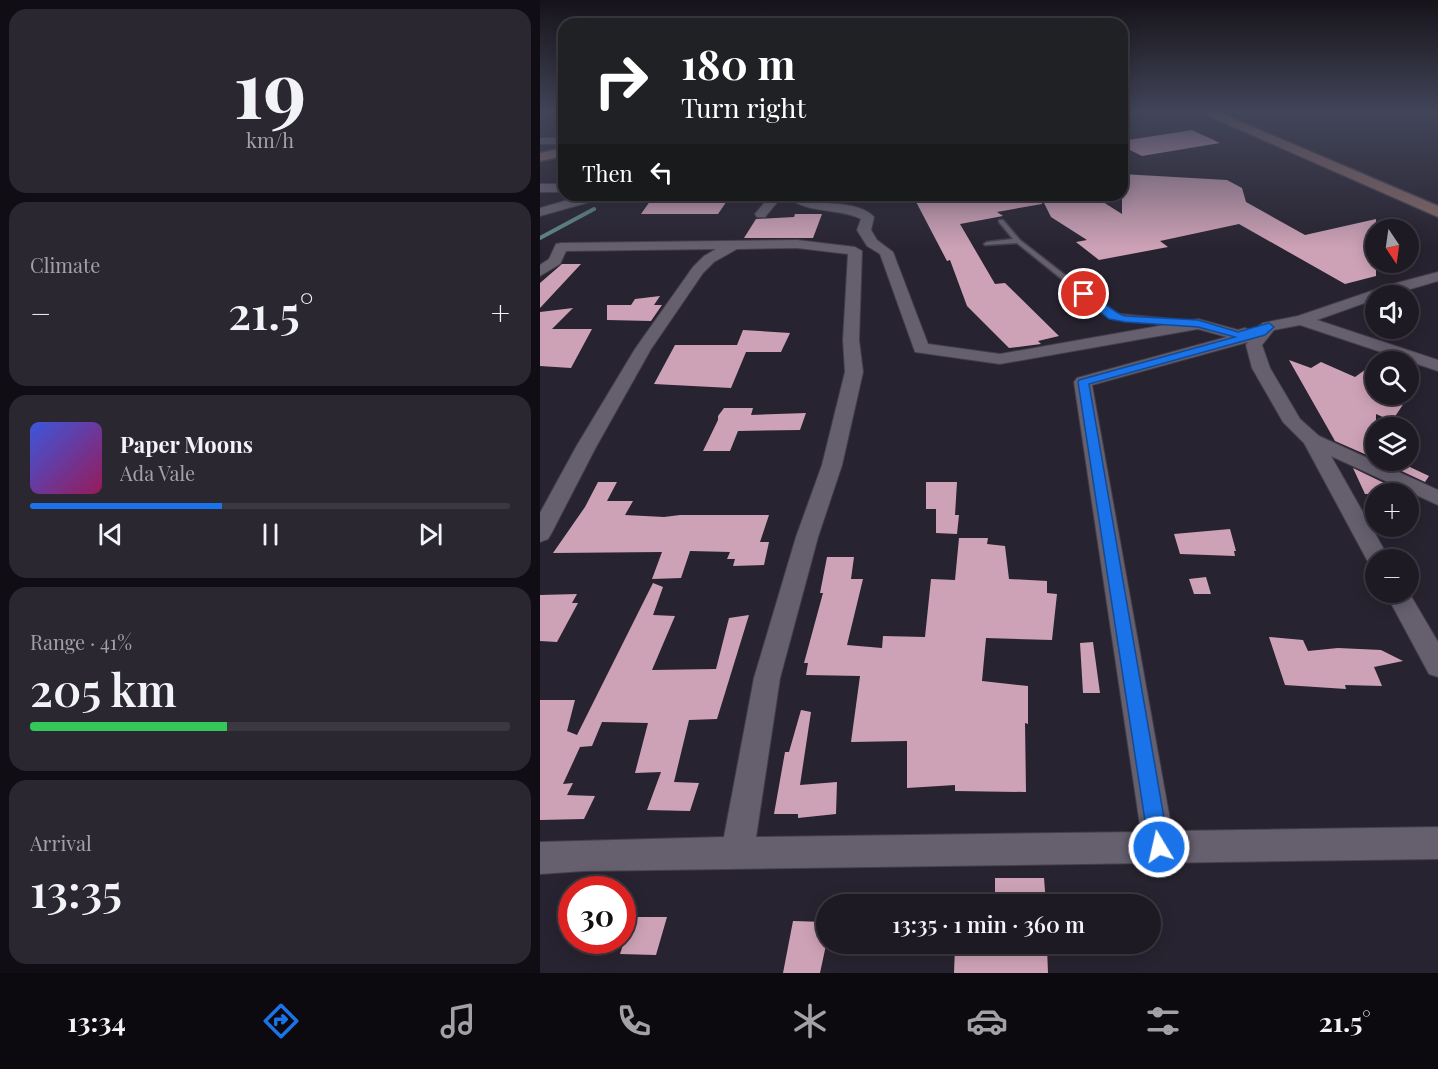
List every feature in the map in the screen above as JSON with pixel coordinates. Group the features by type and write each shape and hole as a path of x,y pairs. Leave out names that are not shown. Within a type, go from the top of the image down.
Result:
{"main road":[{"path":"1314,158 1438,212"},
{"path":"1329,158 1438,204"}],"street":[{"path":"540,188 558,188"},
{"path":"540,213 575,201"},
{"path":"761,214 772,201"},
{"path":"801,201 817,207 846,209 868,216 864,230 872,243 886,252 921,348 1000,359 1198,324 1238,335 1265,330"},
{"path":"540,272 555,261 554,247 797,244 856,252 851,340 854,372 832,465 807,537 767,678 737,853"},
{"path":"540,534 586,447 643,349 698,270 733,245"},
{"path":"1159,847 1083,382 1301,320 1438,276"},
{"path":"1301,320 1438,366"},
{"path":"1265,330 1254,345 1261,368 1293,422 1312,440 1373,549"},
{"path":"1312,440 1438,498"},
{"path":"1403,603 1438,666"},
{"path":"540,858 1438,843"}],"lane":[{"path":"1001,221 1018,241 1113,316 1198,324"},
{"path":"987,244 1018,241"}],"building":[{"path":"1128,174 1227,180 1242,188 1246,202 1305,235 1365,221 1365,273 1376,273 1376,276 1345,284 1239,224 1160,241 1168,247 1099,260 1076,242 1087,240 1051,217 1043,201 1101,201 1122,214 1122,201 1128,201"},
{"path":"650,201 727,201 718,214 641,214"},
{"path":"916,201 1042,201 1042,204 997,212 1003,216 960,224 995,284 1005,283 1059,336 1038,341 1041,344 1009,348 967,306 950,260 947,261"},
{"path":"795,214 822,214 813,238 744,238 756,219 794,217"},
{"path":"562,264 581,264 540,308 540,283"},
{"path":"660,296 654,305 662,305 651,321 607,320 607,305 631,305 635,299"},
{"path":"573,308 552,329 592,329 571,368 540,366 540,312"},
{"path":"743,330 790,333 781,352 746,352 731,388 654,384 675,345 737,345"},
{"path":"1289,360 1311,368 1321,362 1355,377 1365,370 1365,405 1403,405 1395,417 1383,417 1376,414 1376,417 1365,417 1365,454 1335,441"},
{"path":"724,408 753,408 751,415 806,413 800,430 738,431 730,451 703,451 718,416"},
{"path":"1353,468 1384,483 1365,483 1365,494"},
{"path":"1402,471 1418,471 1429,476 1425,482"},
{"path":"598,482 617,482 607,501 633,501 625,515 664,517 769,515 760,542 769,542 764,565 733,566 735,559 727,559 730,552 690,551 681,578 652,579 662,552 553,553 585,507"},
{"path":"926,482 957,482 955,515 959,515 957,534 936,533 936,509 926,509"},
{"path":"1230,529 1236,551 1234,551 1235,556 1180,554 1174,534"},
{"path":"959,538 988,538 987,544 1005,546 1009,579 1047,581 1047,593 1057,594 1052,640 986,638 982,681 1028,686 1028,724 1025,723 1026,792 955,791 955,785 907,788 907,741 851,742 860,676 806,675 808,663 804,663 823,593 820,593 827,557 854,557 851,579 863,579 847,645 882,648 883,636 925,637 931,579 955,580"},
{"path":"1206,577 1211,594 1194,594 1189,579"},
{"path":"653,583 663,587 653,615 675,616 652,670 716,669 729,618 749,615 717,719 689,720 674,782 699,783 690,811 647,810 661,772 635,773 648,723 602,722 592,746 580,747 563,784 573,783 567,795 595,796 584,819 540,820 540,700 575,700 567,731 577,735"},
{"path":"577,594 572,603 578,603 557,642 540,641 540,595"},
{"path":"1269,637 1303,640 1308,651 1338,648 1381,650 1403,661 1374,667 1382,686 1345,685 1346,689 1285,685"},
{"path":"1093,642 1100,693 1083,693 1080,643"},
{"path":"801,710 811,712 800,785 837,782 836,814 798,818 798,814 774,814 785,752 789,752"},
{"path":"995,878 1044,878 1045,894 995,894"},
{"path":"636,917 667,917 656,955 620,954 636,954"},
{"path":"793,921 816,922 816,954 824,954 820,973 783,973"},
{"path":"955,954 1047,954 1048,973 954,973"}],"waterway":[{"path":"540,238 594,209"}],"route":[{"path":"1084,294 1113,316 1125,319 1198,324 1238,335 1269,327 1261,333 1083,382 1159,847"}]}
